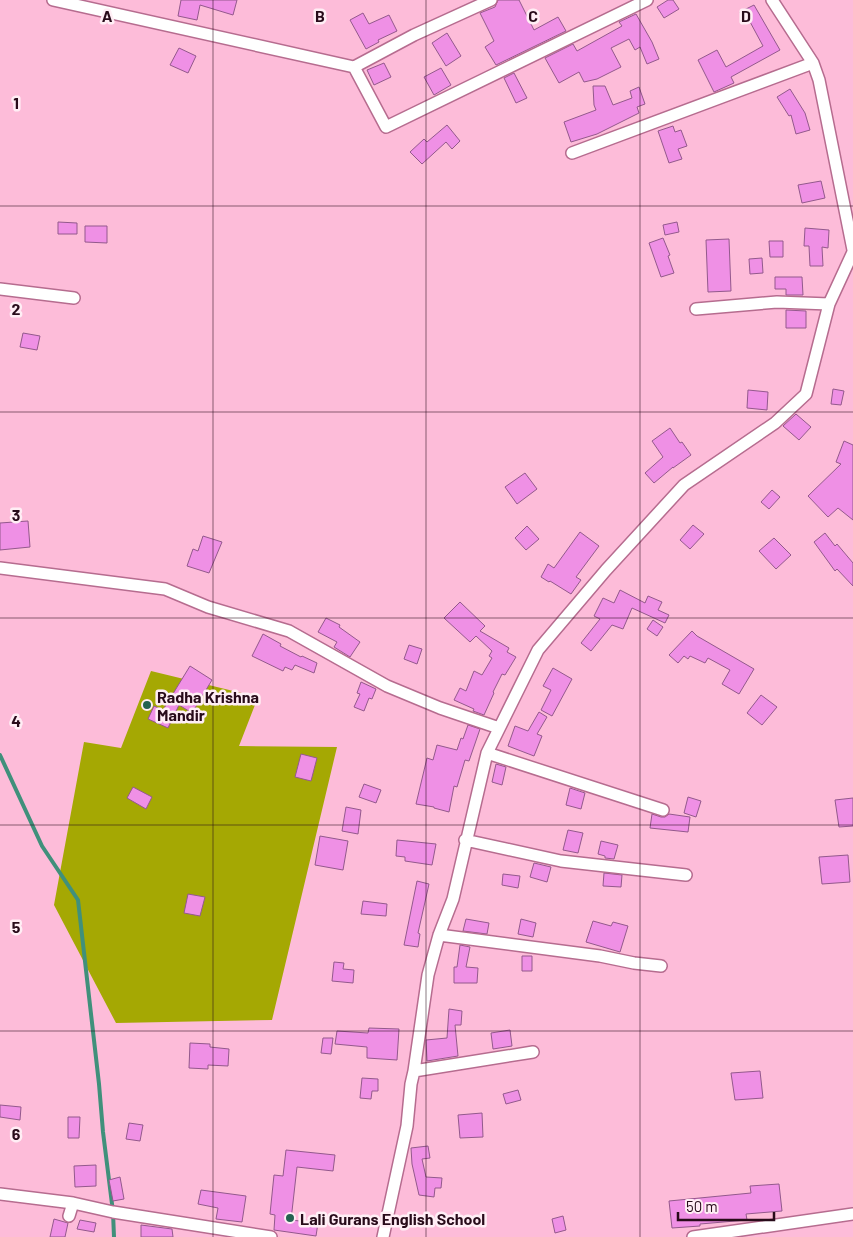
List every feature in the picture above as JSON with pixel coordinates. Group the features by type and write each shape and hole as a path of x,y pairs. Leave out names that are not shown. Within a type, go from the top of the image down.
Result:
{"street":[{"path":"53,0 354,67 414,35 491,0"},
{"path":"354,67 386,127 647,0"},
{"path":"383,1237 407,1126 410,1084 414,1071 428,975 439,935 453,899 465,840 487,753 538,650 606,570 684,485 775,423 806,394 829,304 853,251 819,80 813,63 772,0"},
{"path":"572,153 813,63"},
{"path":"0,289 74,298"},
{"path":"696,309 776,302 829,304"},
{"path":"0,568 166,589 208,607 288,630 387,686 440,708 499,728"},
{"path":"487,753 663,810"},
{"path":"465,840 561,860 686,874"},
{"path":"439,935 600,956 660,966"},
{"path":"414,1071 533,1052"},
{"path":"0,1194 73,1203 113,1212 271,1237"},
{"path":"69,1216 73,1203"},
{"path":"694,1237 853,1214"}],"shaded area":[{"path":"151,671 258,697 239,746 337,747 272,1020 116,1023 54,905 84,742 121,748"}],"building":[{"path":"181,0 237,0 233,15 200,5 197,20 178,16"},
{"path":"498,0 519,0 534,30 558,17 566,31 496,65 485,47 494,41 480,13 495,7"},
{"path":"668,0 673,0 679,9 664,18 657,7"},
{"path":"754,5 780,50 731,77 734,83 714,92 698,60 717,50 726,67 763,46 749,20 746,22 740,12"},
{"path":"363,13 369,24 389,15 397,31 378,40 379,42 366,49 350,20"},
{"path":"636,14 652,42 659,59 647,64 640,47 635,50 629,39 611,48 621,67 597,79 584,82 579,72 559,83 545,58 573,44 577,51 622,26 619,22"},
{"path":"447,33 461,56 446,66 432,43"},
{"path":"179,48 196,56 188,73 170,65"},
{"path":"384,63 391,77 374,85 367,70"},
{"path":"441,68 451,85 434,95 424,77"},
{"path":"514,73 527,98 516,103 504,78"},
{"path":"593,86 605,86 613,105 632,98 630,91 639,87 645,104 637,107 639,113 597,134 571,142 564,122 596,110"},
{"path":"790,89 805,113 810,130 796,134 791,115 789,116 777,97"},
{"path":"447,125 460,141 452,149 446,142 422,164 410,152 424,139 427,142"},
{"path":"673,126 675,132 681,130 687,146 678,149 682,159 669,163 658,131"},
{"path":"821,181 825,198 802,203 798,185"},
{"path":"58,222 77,223 77,234 58,234"},
{"path":"677,222 679,232 665,235 663,225"},
{"path":"85,226 107,226 107,243 85,242"},
{"path":"805,228 829,230 828,248 822,247 823,266 810,266 809,246 804,246"},
{"path":"663,238 670,255 668,256 674,273 661,277 649,243"},
{"path":"729,239 731,291 708,292 706,240"},
{"path":"769,241 783,241 783,257 770,257"},
{"path":"762,258 763,273 750,274 749,259"},
{"path":"775,277 802,277 803,295 786,295 786,289 775,289"},
{"path":"786,310 806,311 806,328 786,328"},
{"path":"23,333 40,336 37,350 20,347"},
{"path":"833,389 844,391 841,405 831,404"},
{"path":"748,390 768,392 767,410 747,408"},
{"path":"796,414 811,427 799,440 783,426"},
{"path":"670,428 691,455 654,483 645,473 663,457 652,441"},
{"path":"844,441 853,445 853,520 838,508 828,517 808,496 841,464 836,462"},
{"path":"525,473 537,489 517,504 505,487"},
{"path":"772,490 780,497 769,509 761,502"},
{"path":"28,521 30,547 0,550 0,523"},
{"path":"693,525 704,534 690,549 680,540"},
{"path":"527,526 539,539 526,550 515,538"},
{"path":"580,532 599,546 576,577 581,580 571,594 541,577 548,564 554,568"},
{"path":"825,533 835,546 837,544 853,563 853,586 837,569 835,571 814,542"},
{"path":"203,536 222,542 209,573 187,566 193,549 198,551"},
{"path":"774,538 791,555 776,569 759,551"},
{"path":"620,590 645,603 648,596 662,602 658,610 669,615 665,623 632,608 623,629 612,625 591,651 581,643 600,619 594,616 603,598 614,603"},
{"path":"460,602 485,626 480,631 509,648 507,652 516,657 505,675 502,674 484,715 454,700 460,688 466,691 474,671 482,675 492,658 489,656 492,651 476,636 470,642 444,618"},
{"path":"326,618 340,625 339,627 360,642 350,657 334,647 337,642 318,632"},
{"path":"653,620 663,627 657,636 647,629"},
{"path":"692,631 697,636 754,669 739,694 722,684 730,670 708,658 705,663 690,656 688,659 684,656 678,663 669,655"},
{"path":"263,634 281,644 280,646 317,663 314,673 295,665 292,670 285,667 283,671 252,656"},
{"path":"409,645 422,649 417,664 404,659"},
{"path":"190,666 212,680 192,713 179,705 168,728 148,719 154,706 163,710"},
{"path":"553,668 572,679 552,716 541,710 551,690 543,686"},
{"path":"361,682 376,689 372,699 369,698 364,711 354,707 360,694 357,693"},
{"path":"761,695 777,707 762,725 747,713"},
{"path":"539,712 547,717 537,734 542,736 534,756 508,746 515,726 528,731"},
{"path":"468,725 480,729 469,761 465,760 457,787 454,786 449,812 416,804 427,758 433,760 437,745 457,750"},
{"path":"301,754 317,758 311,781 295,777"},
{"path":"496,764 506,767 502,785 492,782"},
{"path":"364,784 381,790 376,803 359,797"},
{"path":"133,787 152,797 146,809 127,798"},
{"path":"570,788 585,793 581,809 566,805"},
{"path":"688,797 701,801 696,817 684,813"},
{"path":"853,798 853,826 839,827 835,800"},
{"path":"346,807 361,810 358,834 342,831"},
{"path":"652,814 661,817 669,814 690,817 688,832 650,828"},
{"path":"568,830 583,833 578,853 563,850"},
{"path":"320,836 348,841 343,870 315,865"},
{"path":"397,840 436,844 432,865 405,861 405,857 396,856"},
{"path":"601,841 618,845 614,859 605,858 605,856 598,854"},
{"path":"848,855 850,882 822,884 819,857"},
{"path":"534,863 551,867 547,882 530,877"},
{"path":"604,873 622,875 621,887 603,886"},
{"path":"503,874 520,876 518,888 502,885"},
{"path":"417,881 429,884 418,933 420,934 418,947 404,945"},
{"path":"188,894 205,897 200,916 184,913"},
{"path":"363,901 387,904 386,916 361,914"},
{"path":"466,919 489,923 487,934 463,931"},
{"path":"521,919 536,923 533,937 518,934"},
{"path":"593,921 611,926 613,922 628,926 620,952 586,942"},
{"path":"460,945 470,947 466,967 478,968 477,983 454,983 454,967 457,967"},
{"path":"522,956 532,956 532,971 522,971"},
{"path":"334,962 344,963 343,969 354,970 353,983 332,981"},
{"path":"449,1009 462,1011 461,1025 455,1025 458,1056 427,1061 426,1040 447,1038"},
{"path":"369,1028 399,1029 397,1060 367,1058 367,1047 335,1044 337,1031 368,1033"},
{"path":"510,1030 512,1046 493,1049 491,1033"},
{"path":"323,1038 333,1038 331,1054 321,1053"},
{"path":"190,1043 210,1044 210,1047 229,1049 228,1066 208,1065 208,1069 189,1068"},
{"path":"760,1071 763,1098 735,1100 731,1073"},
{"path":"362,1078 378,1079 378,1091 372,1091 371,1099 360,1098"},
{"path":"518,1090 521,1100 506,1104 503,1094"},
{"path":"0,1105 21,1107 20,1120 0,1117"},
{"path":"482,1113 483,1137 460,1138 458,1115"},
{"path":"68,1117 80,1117 79,1138 68,1138"},
{"path":"129,1123 143,1125 140,1141 126,1139"},
{"path":"428,1146 430,1158 422,1159 426,1177 442,1178 441,1188 435,1188 434,1197 419,1195 412,1164 411,1148"},
{"path":"286,1150 335,1155 333,1171 297,1167 291,1220 318,1223 316,1236 274,1230 275,1215 270,1214 274,1175 283,1176"},
{"path":"96,1165 96,1186 75,1187 74,1166"},
{"path":"120,1177 124,1199 113,1201 109,1180"},
{"path":"779,1184 782,1211 746,1214 747,1220 672,1228 669,1201 751,1193 750,1186"},
{"path":"201,1190 246,1196 242,1222 216,1219 218,1208 198,1204"},
{"path":"563,1216 566,1230 555,1233 552,1219"},
{"path":"54,1219 68,1223 65,1237 50,1237"},
{"path":"80,1220 96,1223 94,1232 77,1229"},
{"path":"141,1225 172,1229 173,1237 141,1237"}],"waterway":[{"path":"0,755 42,846 78,900 113,1212 114,1237"}],"place":[{"name":"Radha Krishna Mandir","path":"147,705"},
{"name":"Lali Gurans English School","path":"290,1218"}]}
